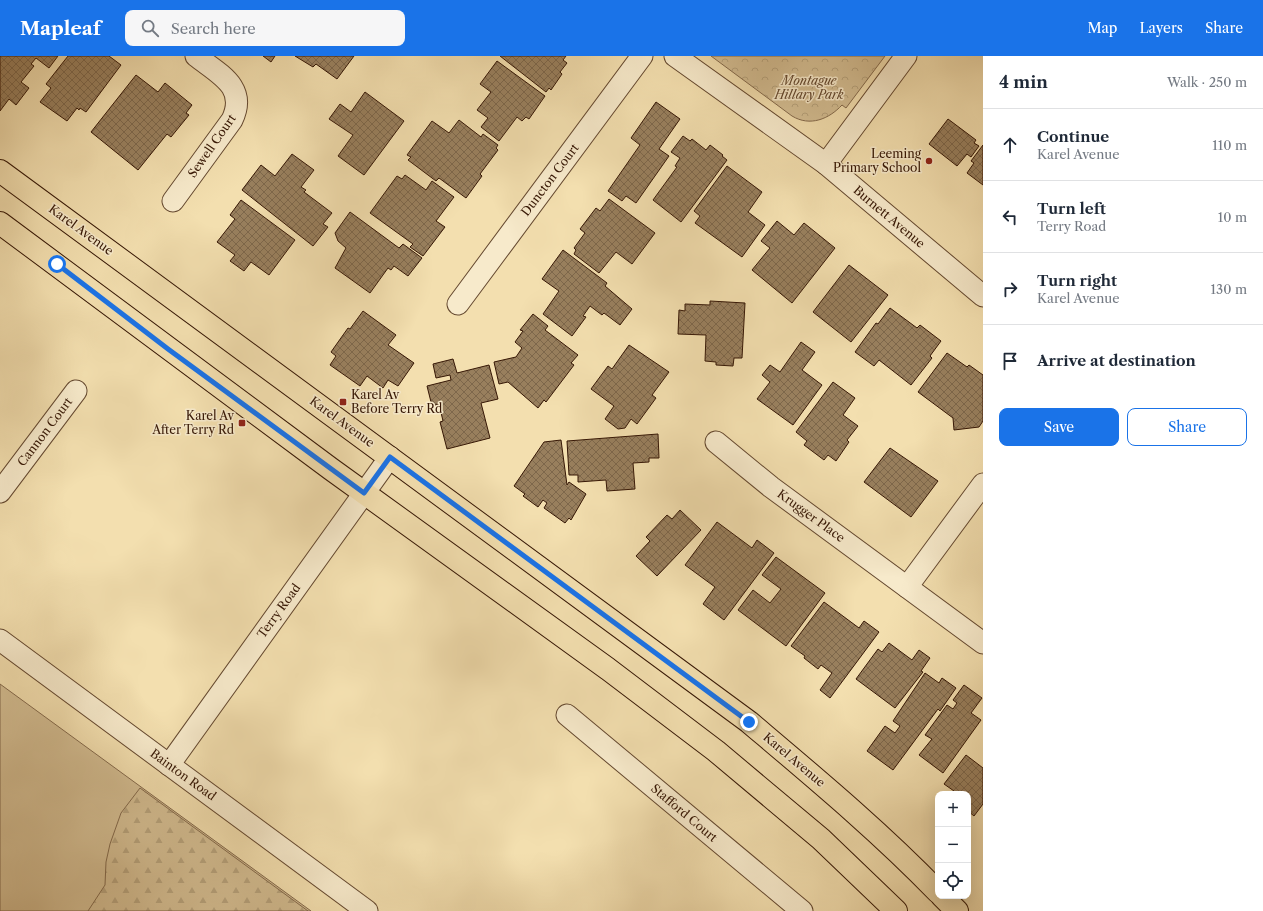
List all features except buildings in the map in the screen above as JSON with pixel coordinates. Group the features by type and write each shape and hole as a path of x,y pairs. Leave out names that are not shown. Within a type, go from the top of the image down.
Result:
{"main road":[{"name":"Karel Avenue","path":"0,171 749,722 850,806 935,889"},
{"path":"0,223 364,493 608,669 716,751 822,839 896,911"},
{"path":"945,899 957,911"}],"street":[{"name":"Sewell Court","path":"173,201 232,120 237,110 237,97 233,87 196,56"},
{"name":"Duncton Court","path":"458,304 642,56"},
{"name":"Burnett Avenue","path":"676,56 826,164 983,296"},
{"path":"826,164 906,56"},
{"name":"Cannon Court","path":"0,492 76,391"},
{"name":"Krugger Place","path":"716,442 771,487 983,643"},
{"name":"Terry Road","path":"169,765 390,457"},
{"path":"907,587 983,484"},
{"name":"Bainton Road","path":"0,640 367,911"},
{"name":"Stafford Court","path":"567,715 802,911"}],"green space":[{"name":"Montague Hillary Park","path":"711,56 885,56 846,108 842,105 825,118 806,121 792,116"},
{"path":"0,684 311,911 0,911"},
{"path":"140,788 308,911 88,911 105,885 106,862 110,844 121,813"}],"place":[{"name":"Leeming Primary School","path":"929,161"},
{"name":"Karel Av Before Terry Rd","path":"343,402"},
{"name":"Karel Av After Terry Rd","path":"242,423"}],"route":[{"path":"57,264 168,349 364,493 390,457 749,722"}]}
